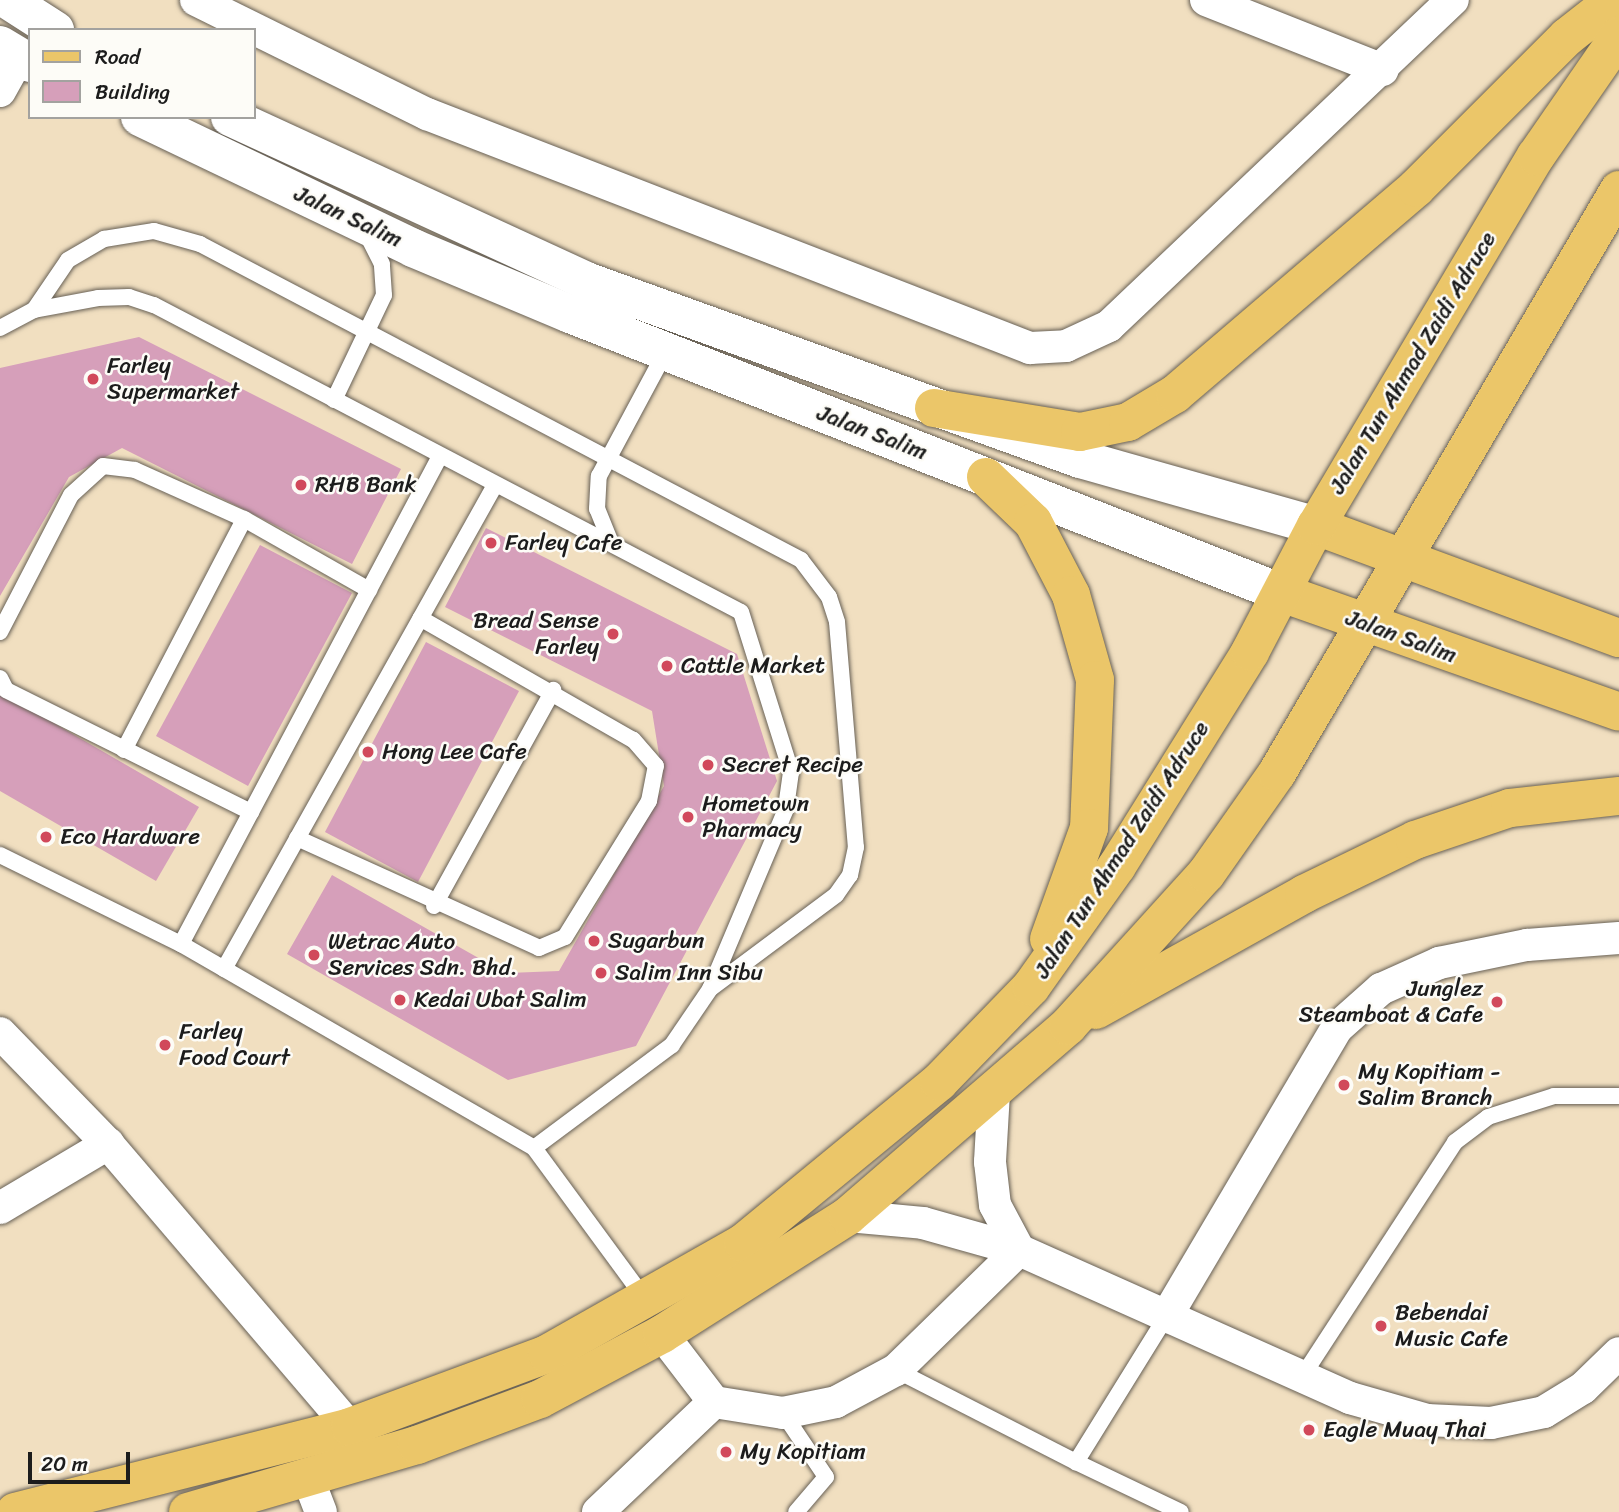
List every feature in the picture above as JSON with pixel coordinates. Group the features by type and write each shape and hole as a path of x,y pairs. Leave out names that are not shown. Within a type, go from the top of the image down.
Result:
{"main road":[{"path":"934,408 1080,432 1128,422 1175,394 1416,188 1567,37 1614,0"},
{"name":"Jalan Tun Ahmad Zaidi Adruce","path":"188,1512 315,1496 540,1399 655,1318 939,1082 1031,987 1117,866 1282,593 1317,526 1536,156 1619,36"},
{"name":"Jalan Tun Ahmad Zaidi Adruce","path":"15,1512 351,1427 547,1354 655,1318 848,1216 1068,1026 1206,874 1368,625 1619,190"},
{"path":"986,477 1033,522 1071,595 1096,680 1089,828 1031,987"},
{"name":"Jalan Salim","path":"1317,526 1407,557 1619,638"},
{"name":"Jalan Salim","path":"1282,593 1619,712"},
{"path":"1068,1026 1304,894 1415,839 1510,808 1619,796"}],"street":[{"path":"8,0 52,28"},
{"path":"196,0 253,28"},
{"path":"1206,0 1384,70"},
{"path":"256,30 427,114 1030,348 1066,346 1110,326 1384,70 1453,0"},
{"path":"0,92 16,55"},
{"name":"Jalan Salim","path":"144,119 359,222 665,353 1282,593"},
{"name":"Jalan Salim","path":"234,119 586,281 1080,459 1317,526"},
{"path":"1167,1317 1314,1063 1337,1028 1381,989 1439,963 1527,945 1619,938"},
{"path":"0,1033 108,1144 351,1427"},
{"path":"994,1092 990,1162 995,1205 1019,1250"},
{"path":"0,1208 108,1144"},
{"path":"848,1216 923,1223 1019,1250 1302,1377 1427,1420 1491,1423 1544,1412 1583,1388 1619,1353"},
{"path":"655,1318 714,1402 783,1413 836,1402 896,1370 1019,1250"},
{"path":"598,1512 714,1402"}],"lane":[{"path":"334,400 381,306 384,277 359,222"},
{"path":"34,310 68,260 104,239 153,231 200,244 607,461 785,547 816,577 837,622 856,847 850,876 836,895 710,989"},
{"path":"0,328 34,310 129,297 334,400 741,612 791,772 786,808 710,989 659,1060 534,1148"},
{"path":"611,543 595,494 607,461 665,353"},
{"path":"181,944 440,456"},
{"path":"0,632 71,495 103,466 135,470 244,519 369,590"},
{"path":"223,969 495,485"},
{"path":"124,750 244,519"},
{"path":"297,838 434,906 539,948 565,937 649,801 656,766 633,740 553,690 420,618"},
{"path":"0,678 6,690 251,812"},
{"path":"434,906 553,690"},
{"path":"0,855 181,944 534,1148 655,1318"},
{"path":"1302,1377 1455,1142 1488,1117 1554,1096 1619,1096"},
{"path":"1076,1462 1167,1317"},
{"path":"896,1370 1181,1512"},
{"path":"783,1413 826,1477 796,1512"}],"building":[{"path":"139,337 401,469 352,564 122,448 69,477 0,596 0,368"},
{"path":"486,528 737,654 777,781 636,1046 508,1080 287,954 332,875 505,973 559,971 664,786 652,711 445,607"},
{"path":"260,545 352,593 248,786 156,736"},
{"path":"426,642 519,691 418,882 325,832"},
{"path":"0,692 199,807 156,881 0,791"}],"place":[{"name":"Farley Supermarket","path":"93,379"},
{"name":"RHB Bank","path":"301,485"},
{"name":"Farley Cafe","path":"491,543"},
{"name":"Bread Sense Farley","path":"613,634"},
{"name":"Cattle Market","path":"667,666"},
{"name":"Hong Lee Cafe","path":"368,752"},
{"name":"Secret Recipe","path":"708,765"},
{"name":"Hometown Pharmacy","path":"688,817"},
{"name":"Eco Hardware","path":"46,837"},
{"name":"Sugarbun","path":"594,941"},
{"name":"Wetrac Auto Services Sdn. Bhd.","path":"314,955"},
{"name":"Salim Inn Sibu","path":"601,973"},
{"name":"Kedai Ubat Salim","path":"400,1000"},
{"name":"Junglez Steamboat & Cafe","path":"1497,1002"},
{"name":"Farley Food Court","path":"165,1045"},
{"name":"My Kopitiam - Salim Branch","path":"1344,1085"},
{"name":"Bebendai Music Cafe","path":"1381,1326"},
{"name":"Eagle Muay Thai","path":"1309,1430"},
{"name":"My Kopitiam","path":"726,1452"}]}
